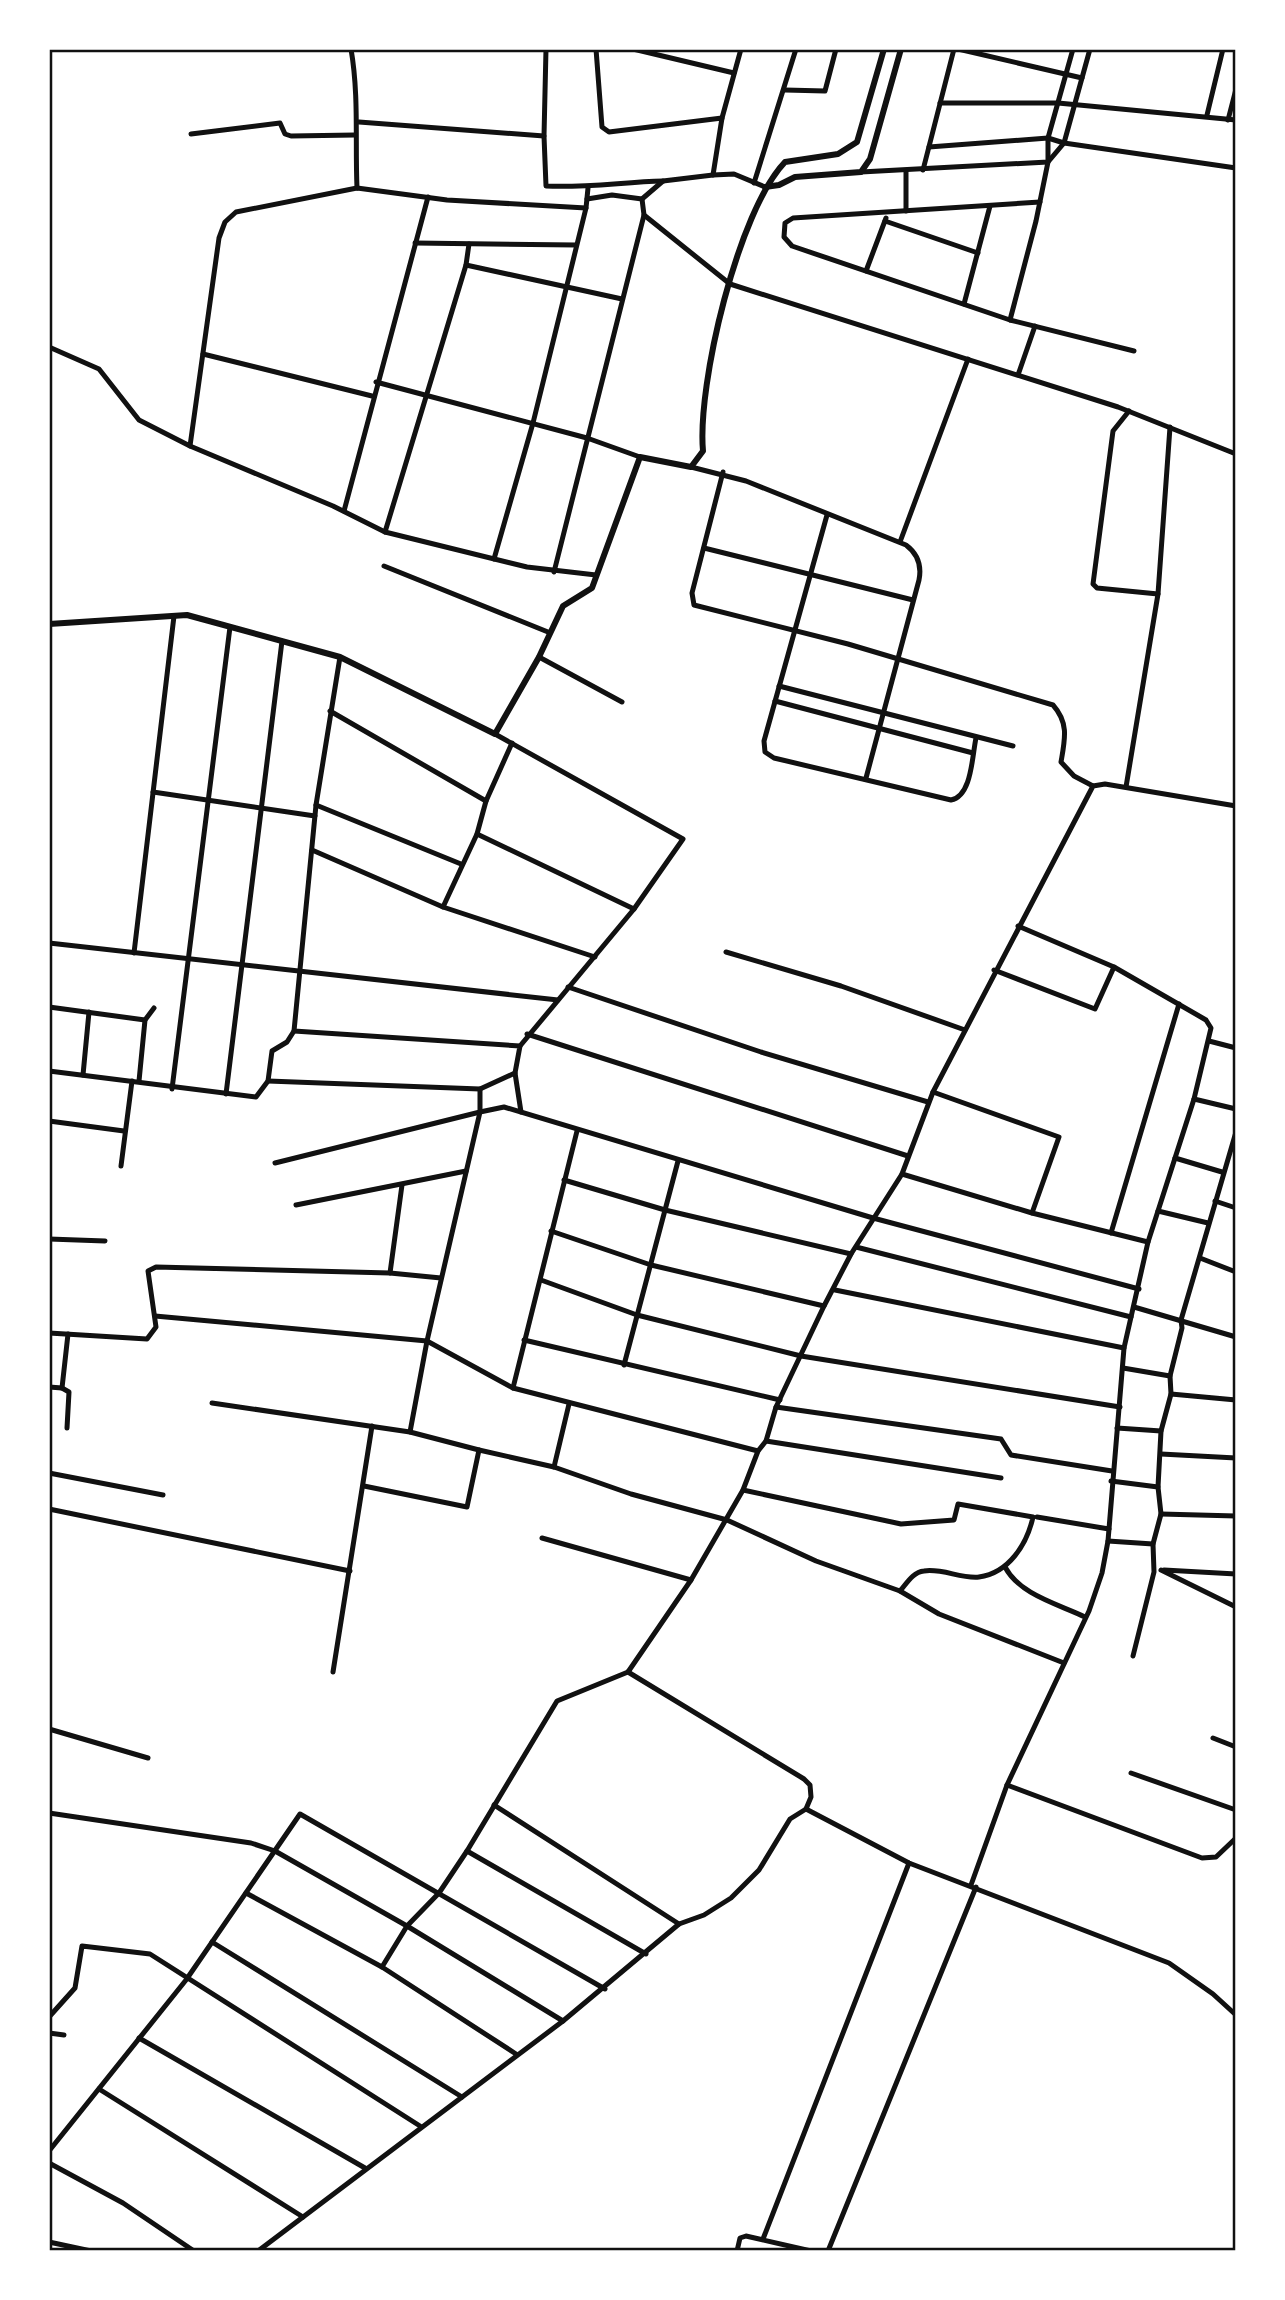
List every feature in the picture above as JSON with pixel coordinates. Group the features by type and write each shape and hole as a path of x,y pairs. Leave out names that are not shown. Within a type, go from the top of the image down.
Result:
{"street":[{"path":"351,49 359,122 355,135 357,188"},
{"path":"546,49 546,186 588,188 599,182 663,181 734,174 765,187 779,185 795,177 1048,163 1064,144 1090,49"},
{"path":"596,49 602,127 609,132 722,118"},
{"path":"633,49 734,73"},
{"path":"713,175 722,118 741,49"},
{"path":"754,183 796,49"},
{"path":"785,90 825,92 836,49"},
{"path":"691,467 703,451 701,417 706,379 730,284 743,238 765,187 785,162 838,154 857,142 884,49"},
{"path":"861,172 870,159 901,49"},
{"path":"923,170 956,49 1082,78"},
{"path":"1010,320 1040,202 1048,163 1048,138 1073,49"},
{"path":"1207,116 1223,49"},
{"path":"1228,120 1236,89"},
{"path":"940,103 1058,103 1236,120"},
{"path":"359,122 544,136"},
{"path":"191,134 279,123 285,135 291,136 355,135"},
{"path":"929,147 1048,138 1064,144 1236,167"},
{"path":"906,171 906,211"},
{"path":"587,200 612,195 642,199 663,181"},
{"path":"190,446 219,238 225,222 236,212 357,188 428,197 586,208"},
{"path":"494,559 533,423 586,208 588,188"},
{"path":"344,511 372,396 428,197"},
{"path":"554,572 644,215 642,199"},
{"path":"1040,202 793,218 785,223 784,237 792,246 1010,320 1134,351"},
{"path":"964,304 990,206"},
{"path":"866,271 889,212"},
{"path":"644,215 730,284 1129,411 1236,454"},
{"path":"885,221 978,253"},
{"path":"415,243 576,245"},
{"path":"385,532 429,397 466,265 469,244"},
{"path":"466,265 622,299"},
{"path":"1018,375 1035,326"},
{"path":"49,347 99,369 139,420 190,446 344,511 385,532 554,572 596,575"},
{"path":"203,354 372,396"},
{"path":"900,542 968,359"},
{"path":"376,382 586,438 640,457 723,472 900,542 911,549 920,566 866,778"},
{"path":"1129,411 1113,431 1093,584 1097,588 1158,594"},
{"path":"1126,787 1158,594 1170,427"},
{"path":"495,734 539,657 548,632 566,601 588,592 640,457"},
{"path":"723,472 691,596 694,605 794,630 1053,705 1063,717 1066,735 1061,762 1074,776 1093,786 1105,784 1236,806"},
{"path":"827,515 763,745 767,755 955,800 965,790 976,738"},
{"path":"704,548 913,600"},
{"path":"383,566 548,632"},
{"path":"49,624 187,615 340,657 512,743 683,839 634,909 527,1034 520,1046 515,1073 521,1112"},
{"path":"134,953 174,616"},
{"path":"172,1089 230,627"},
{"path":"226,1094 282,641"},
{"path":"49,1071 135,1081 172,1089 256,1097 268,1081 272,1051 287,1042 293,1031 316,805 340,657"},
{"path":"539,657 622,702"},
{"path":"779,686 1013,746"},
{"path":"775,701 973,753"},
{"path":"330,711 486,801"},
{"path":"443,907 461,863 477,834 486,801 512,743"},
{"path":"382,1967 407,1926 439,1892 467,1851 556,1701 628,1672 691,1580 743,1490 758,1451 766,1441 776,1407 824,1306 835,1290 851,1254 902,1174 933,1091 994,970 1093,786"},
{"path":"153,792 315,816"},
{"path":"316,805 461,863"},
{"path":"477,834 634,909"},
{"path":"312,850 443,907 595,957"},
{"path":"828,2251 973,1886 1007,1785 1086,1618 1102,1573 1108,1541 1124,1348 1148,1242 1194,1098 1211,1028 1206,1020 1114,967 1018,926"},
{"path":"49,943 558,1000"},
{"path":"726,952 841,986 965,1030"},
{"path":"994,970 1096,1009 1114,967"},
{"path":"568,987 761,1052 928,1102"},
{"path":"1111,1233 1179,1004"},
{"path":"49,1007 145,1020"},
{"path":"121,1166 124,1131 145,1020 154,1008"},
{"path":"83,1075 89,1012"},
{"path":"293,1031 520,1046"},
{"path":"527,1034 908,1156"},
{"path":"1209,1041 1236,1048"},
{"path":"268,1081 480,1089 515,1073"},
{"path":"410,1432 427,1341 480,1112 480,1089"},
{"path":"933,1091 1059,1137 1032,1213"},
{"path":"1194,1098 1236,1109"},
{"path":"275,1163 504,1107 873,1218 1139,1289"},
{"path":"49,1121 124,1131"},
{"path":"513,1388 577,1131"},
{"path":"1133,1656 1158,1571 1153,1544 1161,1514 1158,1487 1161,1431 1171,1394 1170,1376 1182,1328 1181,1320 1222,1172 1234,1147 1236,1132"},
{"path":"1175,1158 1222,1172"},
{"path":"624,1365 678,1161"},
{"path":"296,1205 466,1171"},
{"path":"902,1174 1032,1213 1148,1242"},
{"path":"564,1180 665,1210 851,1254"},
{"path":"390,1273 402,1185"},
{"path":"1215,1201 1236,1208"},
{"path":"1158,1211 1208,1223"},
{"path":"551,1231 651,1265 824,1306"},
{"path":"49,1239 105,1241"},
{"path":"856,1247 1131,1317"},
{"path":"1200,1258 1236,1272"},
{"path":"49,1333 147,1339 153,1334 155,1316 148,1270 156,1267 390,1273 441,1278"},
{"path":"541,1280 638,1315 801,1356 1120,1407"},
{"path":"835,1290 1124,1348"},
{"path":"1134,1307 1236,1337"},
{"path":"155,1316 427,1341 513,1388 758,1451"},
{"path":"62,1388 68,1334"},
{"path":"524,1340 780,1399"},
{"path":"1123,1368 1170,1376"},
{"path":"49,1387 62,1388 69,1392 67,1428"},
{"path":"1171,1394 1236,1400"},
{"path":"212,1403 410,1432 554,1467 631,1494 727,1520 816,1561 900,1591 939,1614 1064,1663"},
{"path":"554,1467 569,1404"},
{"path":"776,1407 1001,1439 1011,1455 1112,1471"},
{"path":"333,1672 372,1426"},
{"path":"1117,1428 1161,1431"},
{"path":"766,1441 1001,1478"},
{"path":"364,1486 467,1507 479,1450"},
{"path":"1161,1454 1236,1458"},
{"path":"49,1473 163,1495"},
{"path":"1111,1480 1158,1487"},
{"path":"743,1490 901,1524 954,1520 958,1504 1033,1517 1028,1540 1005,1567 979,1577 925,1571 912,1576 900,1591"},
{"path":"49,1509 350,1572"},
{"path":"1161,1514 1236,1516"},
{"path":"1037,1517 1109,1529"},
{"path":"542,1538 691,1580"},
{"path":"1108,1541 1153,1544"},
{"path":"1005,1567 1013,1581 1023,1589 1086,1618"},
{"path":"1158,1571 1236,1574"},
{"path":"1158,1571 1236,1606"},
{"path":"258,2251 420,2126 564,2021 679,1924 704,1915 751,1880 790,1819 806,1809 811,1797 810,1785 804,1779 628,1672"},
{"path":"49,1729 148,1758"},
{"path":"1213,1738 1236,1747"},
{"path":"1131,1773 1236,1810"},
{"path":"1007,1785 1202,1858 1216,1857 1236,1838"},
{"path":"494,1805 679,1924"},
{"path":"806,1809 909,1863 1169,1963 1213,1994 1236,2015"},
{"path":"49,1813 251,1843 275,1851 407,1926 564,2021"},
{"path":"49,2151 186,1980 300,1814 605,1989"},
{"path":"467,1851 646,1954"},
{"path":"763,2239 909,1863"},
{"path":"246,1893 382,1967 516,2054"},
{"path":"212,1942 463,2097"},
{"path":"49,2017 75,1988 82,1946 150,1954 186,1980 420,2126"},
{"path":"49,2033 64,2035"},
{"path":"139,2038 365,2168"},
{"path":"99,2089 303,2217"},
{"path":"49,2163 123,2203 194,2251"},
{"path":"737,2251 740,2238 763,2239 811,2251"},
{"path":"49,2242 91,2251"}]}
